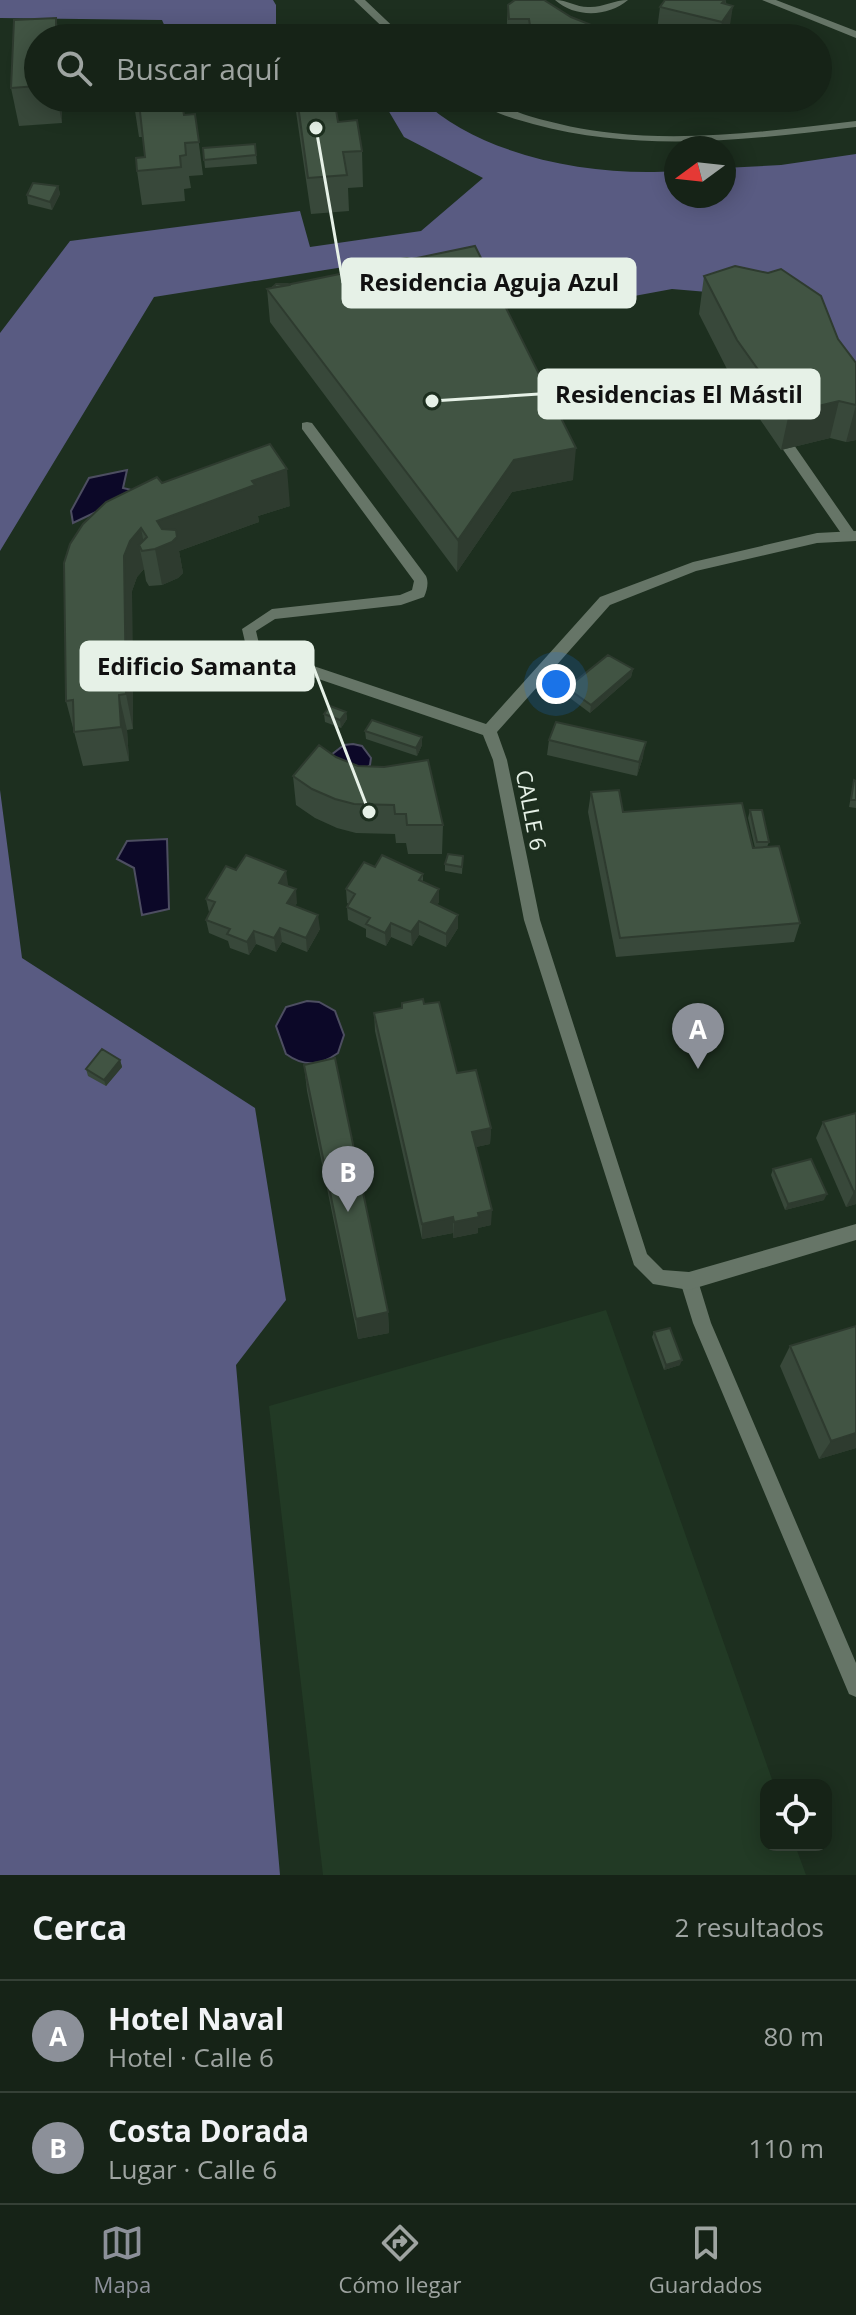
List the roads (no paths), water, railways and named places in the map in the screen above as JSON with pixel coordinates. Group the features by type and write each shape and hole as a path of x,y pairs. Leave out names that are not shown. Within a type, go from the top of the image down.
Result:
{"street":[{"path":"359,0 385,24"},
{"path":"560,0 584,10 609,8 623,0"},
{"path":"767,0 828,24"},
{"path":"832,26 856,35"},
{"path":"511,112 533,121 609,135 648,138 730,136 856,124"},
{"path":"307,426 421,580 419,593 401,600 272,614 249,629 253,651 489,731 605,601 693,567 817,538 853,536"},
{"path":"789,448 853,536"},
{"name":"CALLE 6","path":"489,731 500,760 532,920 640,1259 659,1278 689,1281"},
{"path":"856,1232 689,1281 702,1323 856,1687"}],"place":[{"name":"Residencia Aguja Azul","path":"316,128"},
{"name":"Residencias El Mástil","path":"432,401"},
{"name":"Edificio Samanta","path":"369,812"},
{"name":"Hotel Naval","path":"698,1069"},
{"name":"Costa Dorada","path":"348,1212"}]}
